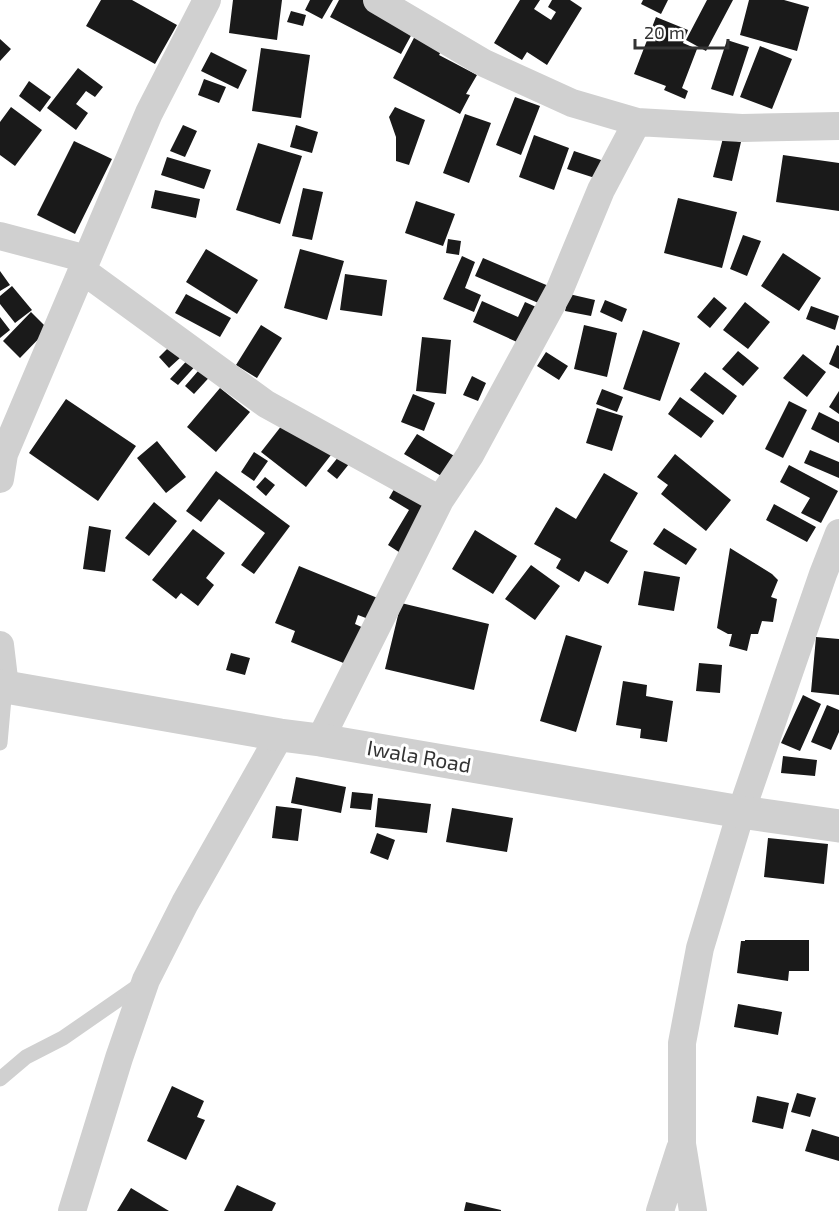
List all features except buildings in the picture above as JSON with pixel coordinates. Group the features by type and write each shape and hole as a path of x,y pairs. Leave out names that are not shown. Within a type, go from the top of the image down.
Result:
{"street":[{"path":"0,479 4,454 149,113 207,0"},
{"path":"377,0 484,63 572,103 638,122 742,128 839,126"},
{"path":"320,740 440,500 470,455 560,289 601,190 638,122"},
{"path":"0,237 84,265 266,404 440,500"},
{"path":"693,1211 682,1144 682,1043 700,948 741,812 839,533"},
{"path":"0,645 3,686"},
{"name":"Iwala Road","path":"3,686 280,735 741,812 839,826"},
{"path":"72,1211 119,1058 146,980 185,903 280,735"},
{"path":"660,1211 682,1144"}],"lane":[{"path":"0,743 3,686"},
{"path":"0,1079 26,1057 63,1038 146,980"}]}
